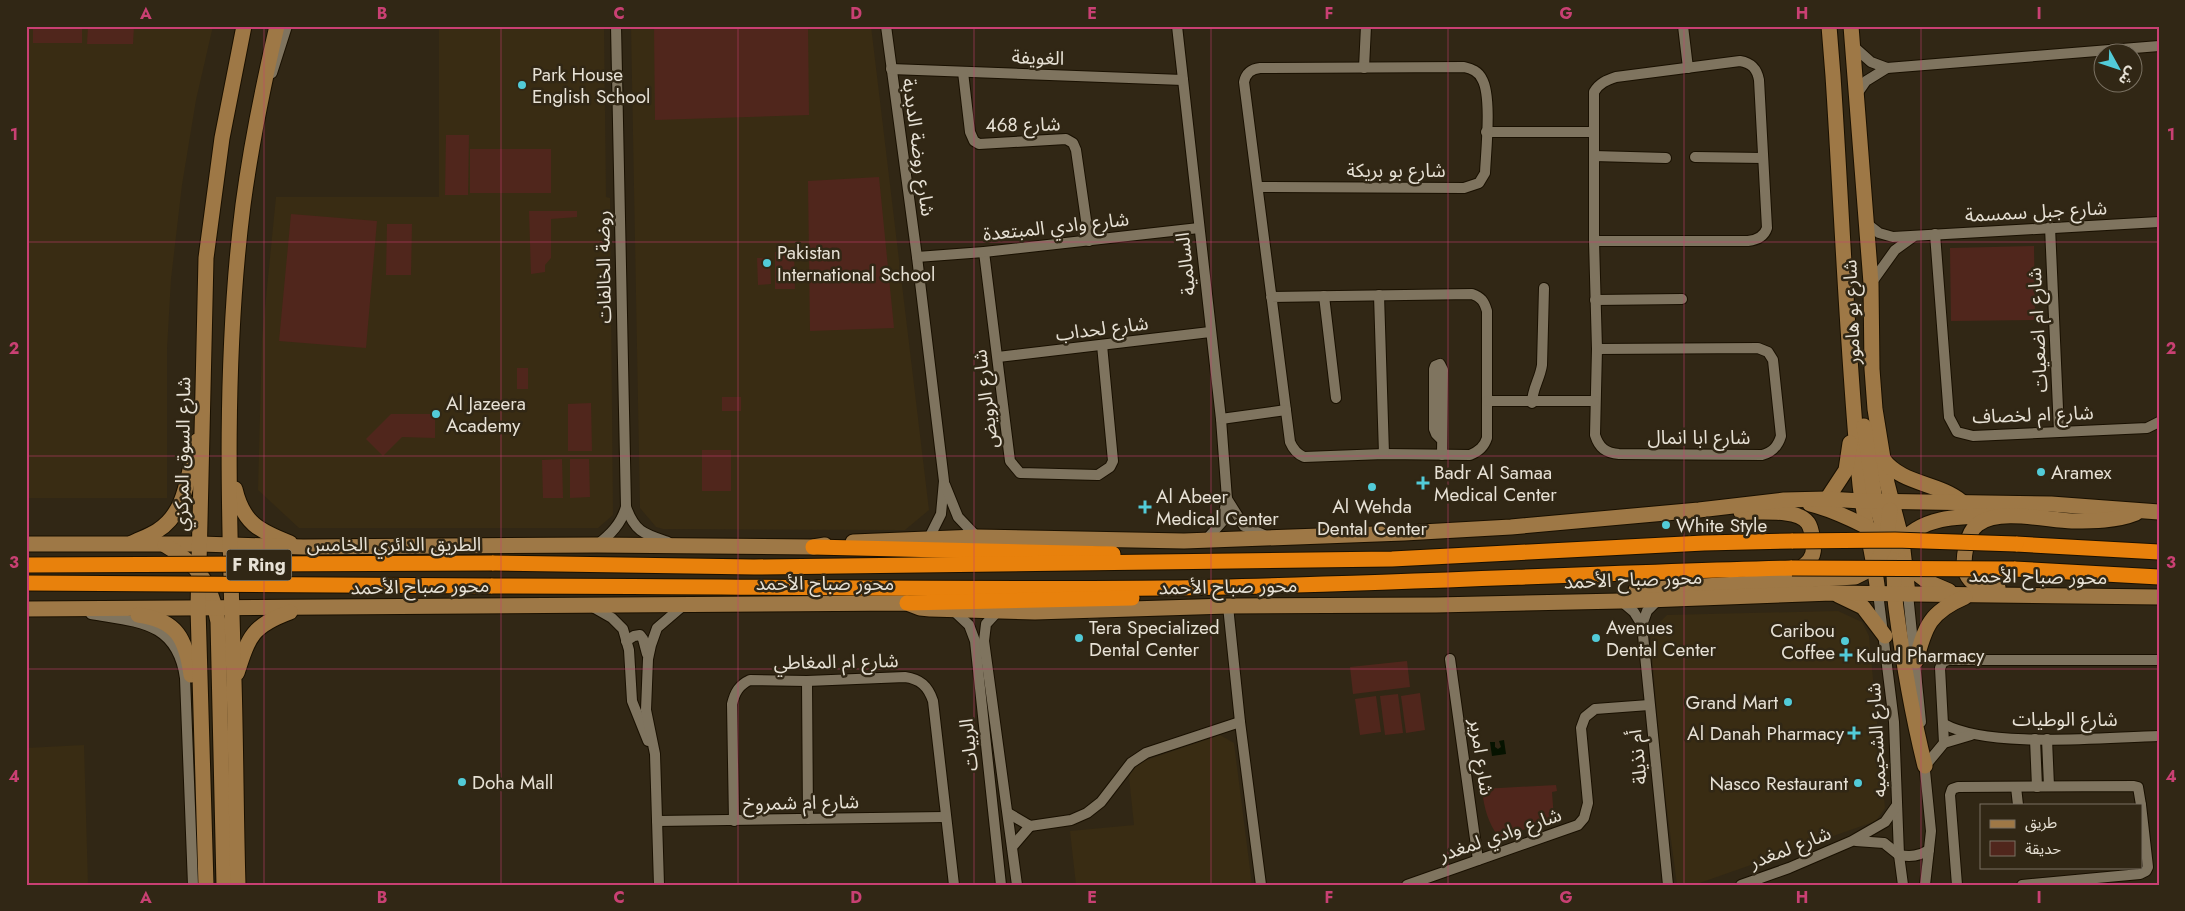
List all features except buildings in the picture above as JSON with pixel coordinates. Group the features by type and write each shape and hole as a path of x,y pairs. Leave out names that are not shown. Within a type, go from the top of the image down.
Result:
{"highway":[{"name":"محور صباح الأحمد","path":"492,563 754,567 1181,562 1421,558 1704,543 1895,540 2159,552"},
{"path":"813,547 1081,552 1151,556 1181,562"},
{"name":"الطريق الدائري الخامس","path":"26,564 492,563"},
{"name":"محور صباح الأحمد","path":"26,583 1161,588 1378,584 1623,572 1792,568 2014,569 2159,577"},
{"path":"906,603 1210,595 1244,586"}],"street":[{"name":"شارع السوق المركزي","path":"206,885 198,608 206,258 222,138 244,26"},
{"path":"224,885 218,630 223,608 229,545 231,376 236,282 243,205 258,112 276,26"},
{"path":"258,112 276,65 287,26"},
{"name":"روضة الخالفات","path":"597,546 615,529 623,518 626,507 616,26"},
{"name":"شارع روضة الدبدبة","path":"886,26 917,257 944,481 941,514 929,538"},
{"name":"السالمية","path":"1177,26 1221,419 1227,499 1222,522 1206,540"},
{"path":"1364,68 1366,26"},
{"path":"1683,26 1688,68"},
{"name":"شارع بو هامور","path":"1829,26 1834,76 1850,369 1868,501 1868,528 1876,567 1878,593"},
{"name":"شارع بو هامور","path":"1851,26 1871,283 1872,369 1882,458 1891,500 1892,546"},
{"path":"1853,46 1871,62 1887,68 2159,46"},
{"name":"شارع ابا انمال","path":"1594,240 1756,241 1765,234 1767,228 1757,71 1747,62 1740,61 1616,77 1602,83 1594,92 1594,240 1597,349 1594,402 1595,435 1597,443 1602,449 1611,454 1762,455 1774,449 1781,436 1773,360 1764,350 1758,348 1597,349"},
{"name":"شارع بو بريكة","path":"1258,187 1464,188 1478,183 1486,172 1486,90 1483,80 1472,69 1464,67 1260,68 1254,69 1245,76 1244,82 1258,187 1271,297 1290,442 1300,455 1304,457 1384,454 1470,455 1482,448 1487,438 1487,310 1482,300 1472,294 1271,297"},
{"path":"1857,94 1866,81 1887,68"},
{"name":"الغويفة","path":"891,69 1183,80"},
{"name":"شارع 468","path":"963,72 970,132 974,141 979,144 1066,139 1073,143 1076,150 1089,241"},
{"path":"1486,132 1594,132"},
{"path":"1594,156 1666,158"},
{"path":"1695,157 1763,158"},
{"name":"شارع جبل سمسمة","path":"1866,223 1886,236 1915,236 2159,222"},
{"name":"شارع ام اضعيات","path":"2050,227 2060,431"},
{"name":"شارع وادي المبتعدة","path":"917,257 984,252 1199,228"},
{"name":"شارع ام لخصاف","path":"1935,234 1949,418 1957,432 1973,436 2147,428 2159,422"},
{"name":"شارع جبل سمسمة","path":"1871,283 1895,250 1902,243 1915,236"},
{"name":"شارع الرويض","path":"984,252 1010,461 1020,473 1098,475 1110,467 1113,461 1102,345"},
{"path":"1532,403 1532,394 1540,376 1542,365 1544,288"},
{"path":"1379,295 1384,454"},
{"path":"1324,296 1336,398"},
{"path":"1595,300 1682,299"},
{"name":"شارع لحداب","path":"998,358 1210,332"},
{"path":"1827,499 1842,478 1848,462 1850,369"},
{"path":"1439,400 1444,429 1441,439 1442,455"},
{"path":"1487,401 1532,403 1594,402"},
{"path":"1221,419 1286,410"},
{"path":"128,544 157,531 177,512 184,499 189,470 202,425"},
{"path":"1882,458 1896,473 1948,493 1963,503"},
{"path":"230,470 238,504 246,518 256,528 267,534 303,547"},
{"name":"شارع روضة الدبدبة","path":"944,481 958,517 977,537"},
{"name":"السالمية","path":"1227,499 1244,526 1272,538"},
{"name":"محور صباح الأحمد","path":"303,547 813,547 844,542 977,537 1206,540 1272,538 1444,532 1699,510 1784,500 1827,499 2051,504 2159,512"},
{"path":"1784,500 1823,507 1878,533 1892,546 1916,662 1931,831 1925,885"},
{"path":"1868,501 1905,566 1940,588 1967,596"},
{"name":"روضة الخالفات","path":"626,507 634,526 643,534 678,546"},
{"path":"1699,510 1793,514 1807,522 1811,529 1814,554 1808,564 1778,582"},
{"path":"1581,601 1593,596 1626,591 1855,578 1876,567 1892,546 1932,521 1964,516 2097,520 2127,517 2142,511"},
{"path":"1998,516 1979,523 1971,532 1965,548 1964,566 1973,582 1980,587 2046,589 2083,597"},
{"name":"الطريق الدائري الخامس","path":"26,544 200,544 303,547"},
{"path":"164,544 186,557 199,572 223,608 234,682 238,885"},
{"path":"1878,593 1882,570 1892,546"},
{"path":"1905,566 1901,594 1913,720 1925,766"},
{"path":"1832,593 1861,605 1871,615 1885,636"},
{"name":"محور صباح الأحمد","path":"300,608 588,604 906,603 920,608 998,611 1228,606 1436,605 1658,600 1832,593 1919,593 1967,596 2158,599"},
{"name":"شارع الشحيميه","path":"1878,593 1885,636 1894,722 1899,855 1903,885"},
{"path":"1916,662 1928,623 1939,612 1967,596"},
{"path":"1642,625 1646,612 1658,600"},
{"path":"1621,601 1634,612 1642,625"},
{"path":"588,604 612,618 621,626 626,641 632,701 655,766"},
{"path":"659,885 655,754 646,710 648,660 657,628 686,604"},
{"path":"1228,606 1240,722 1261,885"},
{"path":"105,608 159,619 181,638 188,651 201,726"},
{"path":"26,609 300,608"},
{"path":"234,682 247,644 256,630 271,619 300,608"},
{"path":"62,609 148,624 170,640 180,655 185,678 193,885"},
{"name":"الربيات","path":"953,610 969,625 975,641 1001,885"},
{"name":"الربيات","path":"998,611 986,624 984,641 1017,885"},
{"name":"أم نذيلة","path":"1642,625 1668,885"},
{"path":"626,641 640,635 643,638 648,660"},
{"name":"شارع امرير","path":"1450,659 1478,860"},
{"path":"1925,766 1944,743 1940,668 1943,662 1948,660 2159,660"},
{"name":"شارع ام المغاطي","path":"734,821 732,704 738,687 750,680 807,681 915,678 930,691 933,700 954,885"},
{"path":"807,681 808,819"},
{"name":"شارع وادي لمغدر","path":"1407,885 1578,825 1584,818 1588,803 1581,728 1585,717 1595,709 1649,705"},
{"path":"1008,813 1030,826 1072,820 1087,813 1101,802 1131,763 1146,753 1240,722"},
{"name":"شارع الوطيات","path":"1944,724 1970,735 2035,739 2159,736"},
{"name":"شارع الوطيات","path":"1944,743 1970,735"},
{"path":"2035,739 2037,787"},
{"path":"2047,739 2049,786"},
{"path":"1957,885 1950,794 1952,789 1958,787 2134,786 2138,787 2140,791 2141,804"},
{"path":"2016,787 2018,804"},
{"name":"شارع لمغدر","path":"1741,885 1789,868 1852,841 1885,822 1897,804"},
{"path":"2022,885 2140,874 2146,871 2148,867 2142,814"},
{"name":"شارع ام شمروخ","path":"657,822 945,817"},
{"path":"1012,847 1030,826"},
{"name":"شارع لمغدر","path":"1852,841 1879,841 1888,844 1899,855"},
{"path":"1899,855 1911,857 1922,855 1929,850"}],"shaded area":[{"path":"26,26 213,26 196,100 182,185 171,279 167,349 167,498 26,498"},
{"name":"Al Jazeera Academy","path":"439,26 604,26 606,197 610,198 613,515 598,528 299,528 258,490 262,338 276,197 439,197"},
{"name":"Pakistan International School","path":"631,26 871,26 929,510 905,530 663,529 656,527 640,508"},
{"path":"1838,611 1862,622 1869,636 1885,808 1876,821 1694,885 1677,885 1662,772 1650,632 1667,615"},
{"path":"1220,735 1234,743 1252,885 1076,885 1070,831 1134,825 1129,777 1135,764"},
{"path":"1504,740 1506,754 1492,756 1490,742 1495,742 1495,747 1498,749 1501,747 1499,741"},
{"path":"84,745 88,885 26,885 26,748"}],"green space":[{"path":"33,26 82,26 82,43 33,43"},
{"path":"88,26 134,26 133,44 87,44"},
{"path":"654,26 808,26 809,115 655,120"},
{"path":"446,135 469,135 468,195 445,195"},
{"path":"470,149 551,149 551,193 470,193"},
{"path":"879,177 894,328 810,331 808,181"},
{"path":"529,211 577,211 577,217 551,219 551,258 545,265 545,272 531,274"},
{"path":"291,214 377,221 366,348 279,341"},
{"path":"387,224 412,224 411,275 386,275"},
{"path":"2034,246 2035,320 1951,321 1950,248"},
{"path":"775,252 794,252 795,289 775,289"},
{"path":"757,258 770,258 771,284 758,285"},
{"path":"517,368 528,368 528,389 517,389"},
{"path":"722,397 741,397 741,411 722,411"},
{"path":"591,403 592,451 568,451 568,404"},
{"path":"391,414 435,414 435,438 402,437 383,456 366,439"},
{"path":"702,450 731,450 731,491 702,491"},
{"path":"562,459 563,498 543,498 542,460"},
{"path":"570,459 589,459 590,497 570,498"},
{"path":"1407,661 1410,687 1353,694 1350,667"},
{"path":"1420,693 1425,730 1406,733 1401,696"},
{"path":"1398,694 1403,733 1385,735 1380,696"},
{"path":"1376,696 1381,732 1360,735 1355,699"},
{"path":"1556,785 1557,791 1552,792 1554,819 1499,838 1487,815 1482,789"}],"place":[{"name":"Park House English School","path":"522,85"},
{"name":"Pakistan International School","path":"767,263"},
{"name":"Al Jazeera Academy","path":"436,414"},
{"name":"Aramex","path":"2041,472"},
{"name":"Badr Al Samaa Medical Center","path":"1423,483"},
{"name":"Al Wehda Dental Center","path":"1372,487"},
{"name":"Al Abeer Medical Center","path":"1145,507"},
{"name":"White Style","path":"1666,525"},
{"name":"Tera Specialized Dental Center","path":"1079,638"},
{"name":"Avenues Dental Center","path":"1596,638"},
{"name":"Caribou Coffee","path":"1845,641"},
{"name":"Kulud Pharmacy","path":"1846,655"},
{"name":"Grand Mart","path":"1788,702"},
{"name":"Al Danah Pharmacy","path":"1854,733"},
{"name":"Doha Mall","path":"462,782"},
{"name":"Nasco Restaurant","path":"1858,783"}]}
